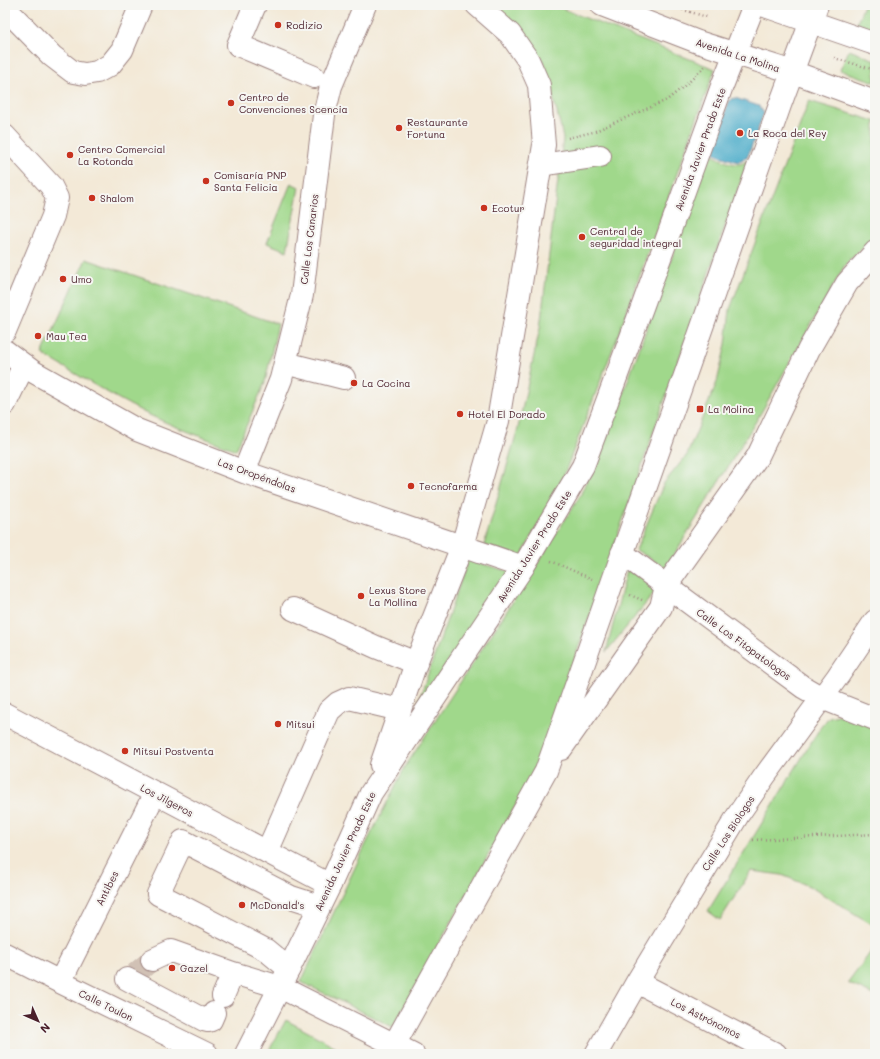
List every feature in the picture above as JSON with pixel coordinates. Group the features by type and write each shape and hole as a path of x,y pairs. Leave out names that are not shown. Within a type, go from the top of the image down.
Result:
{"main road":[{"path":"5,8 52,56 73,72 85,74 97,72 110,65 122,50 141,5"},
{"path":"255,5 238,45 314,77"},
{"name":"Calle Los Canarios","path":"244,472 281,379 302,295 324,115 331,86 365,5"},
{"path":"371,794 416,663 462,546 498,421 542,155 539,85 528,60 510,34 477,5"},
{"name":"Avenida La Molina","path":"602,5 698,42 793,72 875,102"},
{"name":"Avenida Javier Prado Este","path":"246,1054 330,886 371,794 523,567 583,466 734,54 754,5"},
{"path":"762,5 814,14 875,44"},
{"path":"546,771 814,14"},
{"path":"5,136 51,186 57,198 53,216 5,331"},
{"path":"542,155 600,156"},
{"path":"391,1049 546,771 661,607 666,586 758,456 809,349 847,283 875,252"},
{"name":"Las Oropéndolas","path":"5,351 32,371 137,430 244,472 523,567"},
{"path":"285,363 344,378"},
{"path":"5,404 24,365"},
{"name":"Calle Los Fitopatologos","path":"622,553 803,687 822,698 875,719"},
{"path":"293,609 376,647 416,663"},
{"name":"Calle Los Biologos","path":"596,1054 637,982 738,815 875,621"},
{"path":"267,852 329,711 338,703 349,698 400,710"},
{"name":"Los Jilgeros","path":"5,714 330,886"},
{"name":"Antibes","path":"60,982 155,793"},
{"path":"319,906 291,897 183,841 158,894 266,950 285,978 391,1049 413,1054"},
{"path":"152,960 171,951 233,973 285,978"},
{"name":"Calle Toulon","path":"5,954 207,1054"},
{"path":"96,1000 131,977 208,1021 211,1020 233,973"},
{"name":"Los Astrónomos","path":"637,982 776,1054"}],"path":[{"path":"667,5 707,17"},
{"path":"834,58 875,70"},
{"path":"542,155 667,100 688,83 705,66"},
{"path":"753,840 875,834"}],"green space":[{"path":"491,5 553,5 715,69 617,338 562,480 521,557 484,545 518,428 540,328 563,139 544,62 515,28"},
{"path":"864,5 875,5 875,30 857,23"},
{"path":"849,50 875,60 875,82 840,70"},
{"path":"809,101 875,121 875,236 845,265 758,418 666,568 636,550 664,483 687,455 717,382 726,344 730,309"},
{"path":"710,151 712,154 723,160 736,164 744,163 748,160 546,741 533,774 393,1027 301,982 367,842 405,767 580,496 621,400"},
{"path":"291,183 299,187 287,251 267,243"},
{"path":"86,259 278,324 265,382 236,450 178,428 145,413 42,354"},
{"path":"468,560 511,572 416,708"},
{"path":"627,570 661,585 606,652"},
{"path":"842,714 875,726 875,926 809,886 782,875 751,871 720,920 708,911 820,728 829,717"},
{"path":"875,946 875,996 848,983"},
{"path":"286,1020 349,1054 267,1054"}],"water":[{"path":"735,98 759,106 764,113 748,156 738,162 717,155 711,148 729,102 731,99"}],"tunnel":[{"path":"135,974 152,960"}],"place":[{"name":"Rodizio","path":"278,25"},
{"name":"Centro de Convenciones Scencia","path":"231,103"},
{"name":"Restaurante Fortuna","path":"399,128"},
{"name":"La Roca del Rey","path":"740,133"},
{"name":"Centro Comercial La Rotonda","path":"70,155"},
{"name":"Comisaría PNP Santa Felicia","path":"206,181"},
{"name":"Shalom","path":"92,198"},
{"name":"Ecotur","path":"484,208"},
{"name":"Central de seguridad integral","path":"582,237"},
{"name":"Umo","path":"63,279"},
{"name":"Mau Tea","path":"38,336"},
{"name":"La Cocina","path":"354,383"},
{"name":"La Molina","path":"700,409"},
{"name":"Hotel El Dorado","path":"460,414"},
{"name":"Tecnofarma","path":"411,486"},
{"name":"Lexus Store La Mollina","path":"361,596"},
{"name":"Mitsui","path":"278,724"},
{"name":"Mitsui Postventa","path":"125,751"},
{"name":"McDonald's","path":"242,905"},
{"name":"Gazel","path":"172,968"}]}
